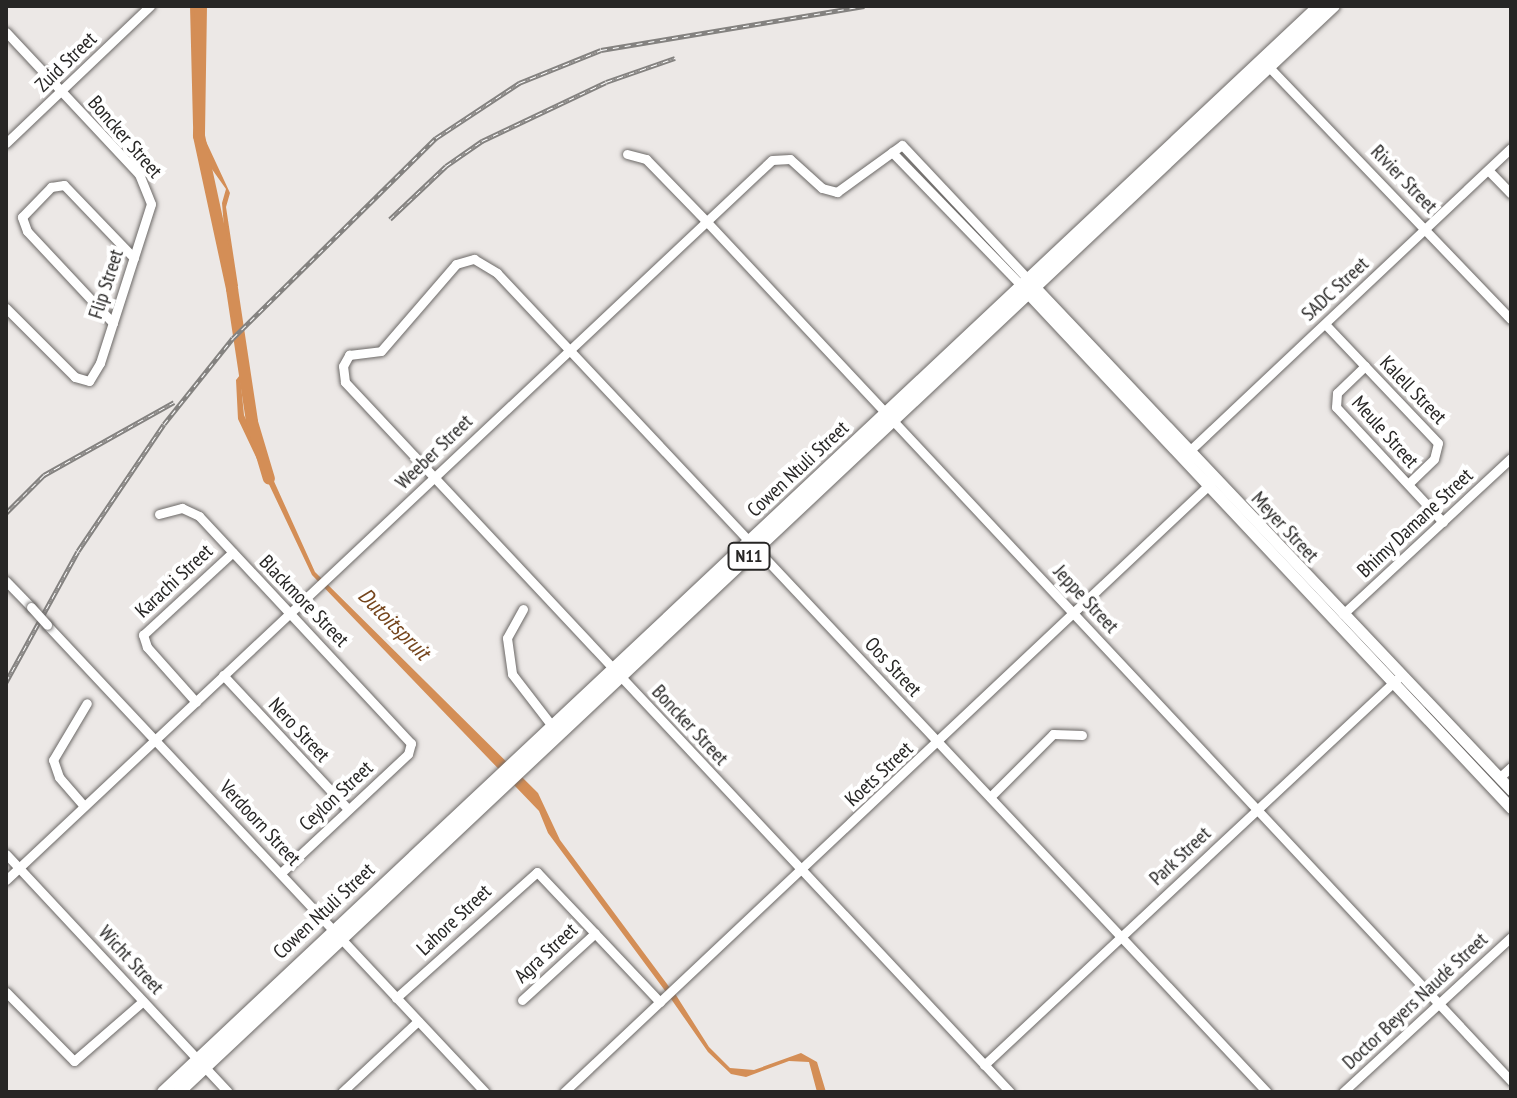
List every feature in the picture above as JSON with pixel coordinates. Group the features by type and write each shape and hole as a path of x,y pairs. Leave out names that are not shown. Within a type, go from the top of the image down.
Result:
{"highway":[{"name":"Cowen Ntuli Street","path":"163,1092 202,1063 337,933 617,674 1265,63 1319,6"},
{"name":"Cowen Ntuli Street","path":"1265,63 1334,6"},
{"name":"Cowen Ntuli Street","path":"519,764 552,726 617,674"},
{"name":"Cowen Ntuli Street","path":"179,1092 202,1063"}],"main road":[{"name":"Meyer Street","path":"1028,286 1212,482 1343,614 1398,678 1511,790"},
{"path":"1212,482 1398,678 1511,808"}],"street":[{"name":"Zuid Street","path":"6,143 150,6"},
{"name":"Boncker Street","path":"6,32 139,174 151,195"},
{"name":"Rivier Street","path":"1265,63 1511,319"},
{"name":"Meyer Street","path":"902,145 1028,286"},
{"name":"Weeber Street","path":"6,880 435,478 569,348 778,158 790,159 822,188 837,192 902,145"},
{"name":"SADC Street","path":"1186,454 1511,148"},
{"name":"Meyer Street","path":"892,152 1028,286"},
{"name":"Jeppe Street","path":"627,154 646,159 707,222 1511,1081"},
{"path":"1488,170 1511,194"},
{"path":"113,323 27,231 22,217 51,187 64,185 134,258"},
{"name":"Flip Street","path":"6,308 75,377 89,381 113,323 151,195"},
{"name":"Oos Street","path":"345,382 343,366 349,355 381,351 450,269 474,259 491,268 1267,1092"},
{"name":"Kalell Street","path":"1325,324 1438,443 1434,459 1408,484"},
{"name":"Meule Street","path":"1365,366 1337,393 1334,403 1443,522"},
{"name":"Boncker Street","path":"345,382 1010,1092"},
{"name":"Bhimy Damane Street","path":"1343,614 1511,458"},
{"name":"Koets Street","path":"564,1092 1212,482"},
{"name":"Blackmore Street","path":"159,514 182,508 194,512 411,743"},
{"name":"Karachi Street","path":"196,702 142,638 233,552"},
{"name":"Verdoorn Street","path":"6,581 485,1092"},
{"path":"523,609 507,638 512,674 552,726"},
{"name":"Nero Street","path":"223,675 348,809"},
{"name":"Park Street","path":"984,1065 1398,678"},
{"path":"84,806 59,777 53,760 87,703"},
{"path":"990,797 1053,734 1082,735"},
{"name":"Ceylon Street","path":"281,873 408,754 411,743"},
{"path":"1500,777 1511,767"},
{"name":"Wicht Street","path":"6,854 228,1092"},
{"name":"Lahore Street","path":"396,998 537,872 595,933"},
{"path":"595,933 663,1000"},
{"name":"Agra Street","path":"522,1000 595,933"},
{"name":"Doctor Beyers Naudé Street","path":"1343,1092 1511,937"},
{"path":"6,992 74,1061 143,1001"},
{"path":"342,1092 418,1021"}],"shaded area":[{"path":"190,6 197,6 197,122 230,193 226,207 238,286 229,288 222,203 226,189 209,165 193,125"},
{"path":"240,375 244,415 315,572 538,793 560,840 670,988 666,992 548,833 539,811 312,575 238,419 236,380"},
{"path":"674,992 709,1047 730,1068 754,1070 801,1053 817,1062 826,1092 817,1092 809,1062 789,1061 746,1077 731,1074 708,1052 669,996"}],"waterway":[{"name":"Dutoitspruit","path":"201,6 199,136 232,289 252,422 269,479"}],"railway":[{"path":"6,682 78,551 164,424 233,338 436,138 519,83 601,50 864,6"},
{"path":"390,219 446,166 482,141 606,82 675,58"},
{"path":"6,513 44,475 174,402"}]}
